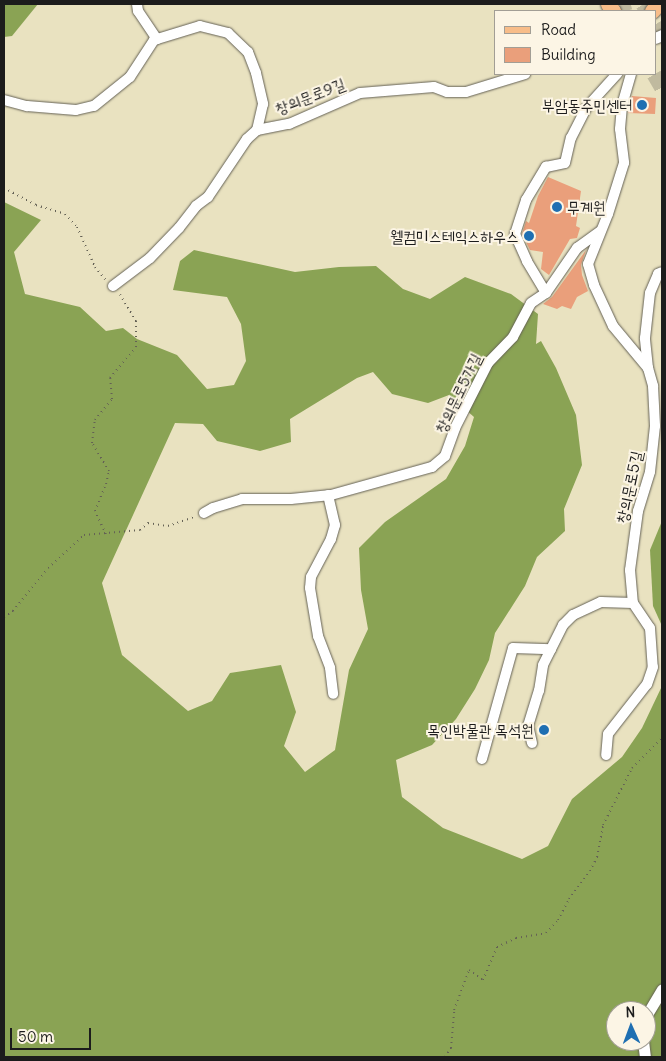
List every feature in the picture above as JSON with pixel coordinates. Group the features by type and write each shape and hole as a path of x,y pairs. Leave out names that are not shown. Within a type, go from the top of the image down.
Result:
{"street":[{"path":"138,4 138,11 157,39"},
{"path":"4,100 28,106 76,110 94,106 130,77 154,40 200,26 228,33 248,52 256,73 262,104 257,130 247,138 208,197 196,206 180,228 150,258 114,285"},
{"name":"창의문로9길","path":"257,130 289,124 360,93 434,87 447,92 466,92 522,75"},
{"path":"546,293 526,260 515,234 526,200 546,167 566,163 571,138 587,107 616,75"},
{"name":"창의문로5길","path":"606,755 608,734 647,684 653,668 650,628 633,603 630,570 638,512 650,472 655,426 653,386 648,368 613,326 594,285 588,264 608,214 624,163 620,129 622,106 631,75"},
{"name":"창의문로5가길","path":"204,514 213,508 242,499 291,499 328,495 360,488 432,467 445,456 455,428 488,363 514,337 531,303 546,293 577,248 601,231"},
{"path":"648,368 645,338 650,293 658,274 662,272"},
{"path":"655,426 662,413"},
{"path":"328,495 335,525 331,539 311,577 310,588 318,636 330,668 333,694"},
{"path":"532,743 528,726 543,665 563,625 573,616 601,602 633,603"},
{"path":"482,759 513,648 551,649"},
{"path":"655,1001 662,989"}],"path":[{"path":"4,188 36,205 65,214 77,227 101,276 114,285 136,321 136,347 110,378 112,399 95,420 92,443 109,471 95,511 106,534"},
{"path":"4,617 13,611 48,568 84,536 140,530 148,523 168,526 204,514"},
{"path":"445,1057 452,1048 454,1010 469,970 483,980 497,947 516,938 546,933 558,920 569,899 590,871 596,857 603,824 632,768 662,738"}],"green space":[{"path":"4,4 38,4 12,36 4,37"},
{"path":"4,202 41,220 14,252 25,294 80,307 106,331 123,328 137,339 177,355 207,389 234,385 246,361 241,324 227,297 173,290 180,261 194,250 295,272 339,267 376,266 403,289 430,299 465,277 511,294 538,314 536,344 541,341 556,368 576,415 582,465 564,509 565,531 537,557 525,586 495,633 489,660 475,689 456,719 432,745 396,760 402,797 443,828 522,859 548,846 572,799 622,757 642,728 662,686 662,1057 4,1057","holes":["373,372 392,394 428,403 449,395 474,417 465,446 446,479 385,522 359,548 361,590 368,629 349,670 335,750 305,772 284,746 296,712 281,665 230,673 212,701 188,711 122,655 102,583 175,423 203,424 217,441 260,451 291,442 290,419 357,378"]},
{"path":"662,521 662,626 653,606 650,550"}],"building":[{"path":"632,96 656,98 655,114 628,113"},
{"path":"548,177 581,191 576,226 580,228 577,238 570,239 549,275 541,269 543,252 530,250 522,234 526,221 529,223 538,196"},
{"path":"586,250 581,265 582,275 588,291 577,297 571,309 562,306 557,309 543,304 552,297"}],"tunnel":[{"path":"623,4 625,10"},
{"path":"643,4 646,10"},
{"path":"656,26 662,36"},
{"path":"655,75 662,88"}],"place":[{"name":"부암동주민센터","path":"642,105"},
{"name":"무계원","path":"557,207"},
{"name":"웰컴미스테익스하우스","path":"529,236"},
{"name":"목인박물관 목석원","path":"544,730"}]}
